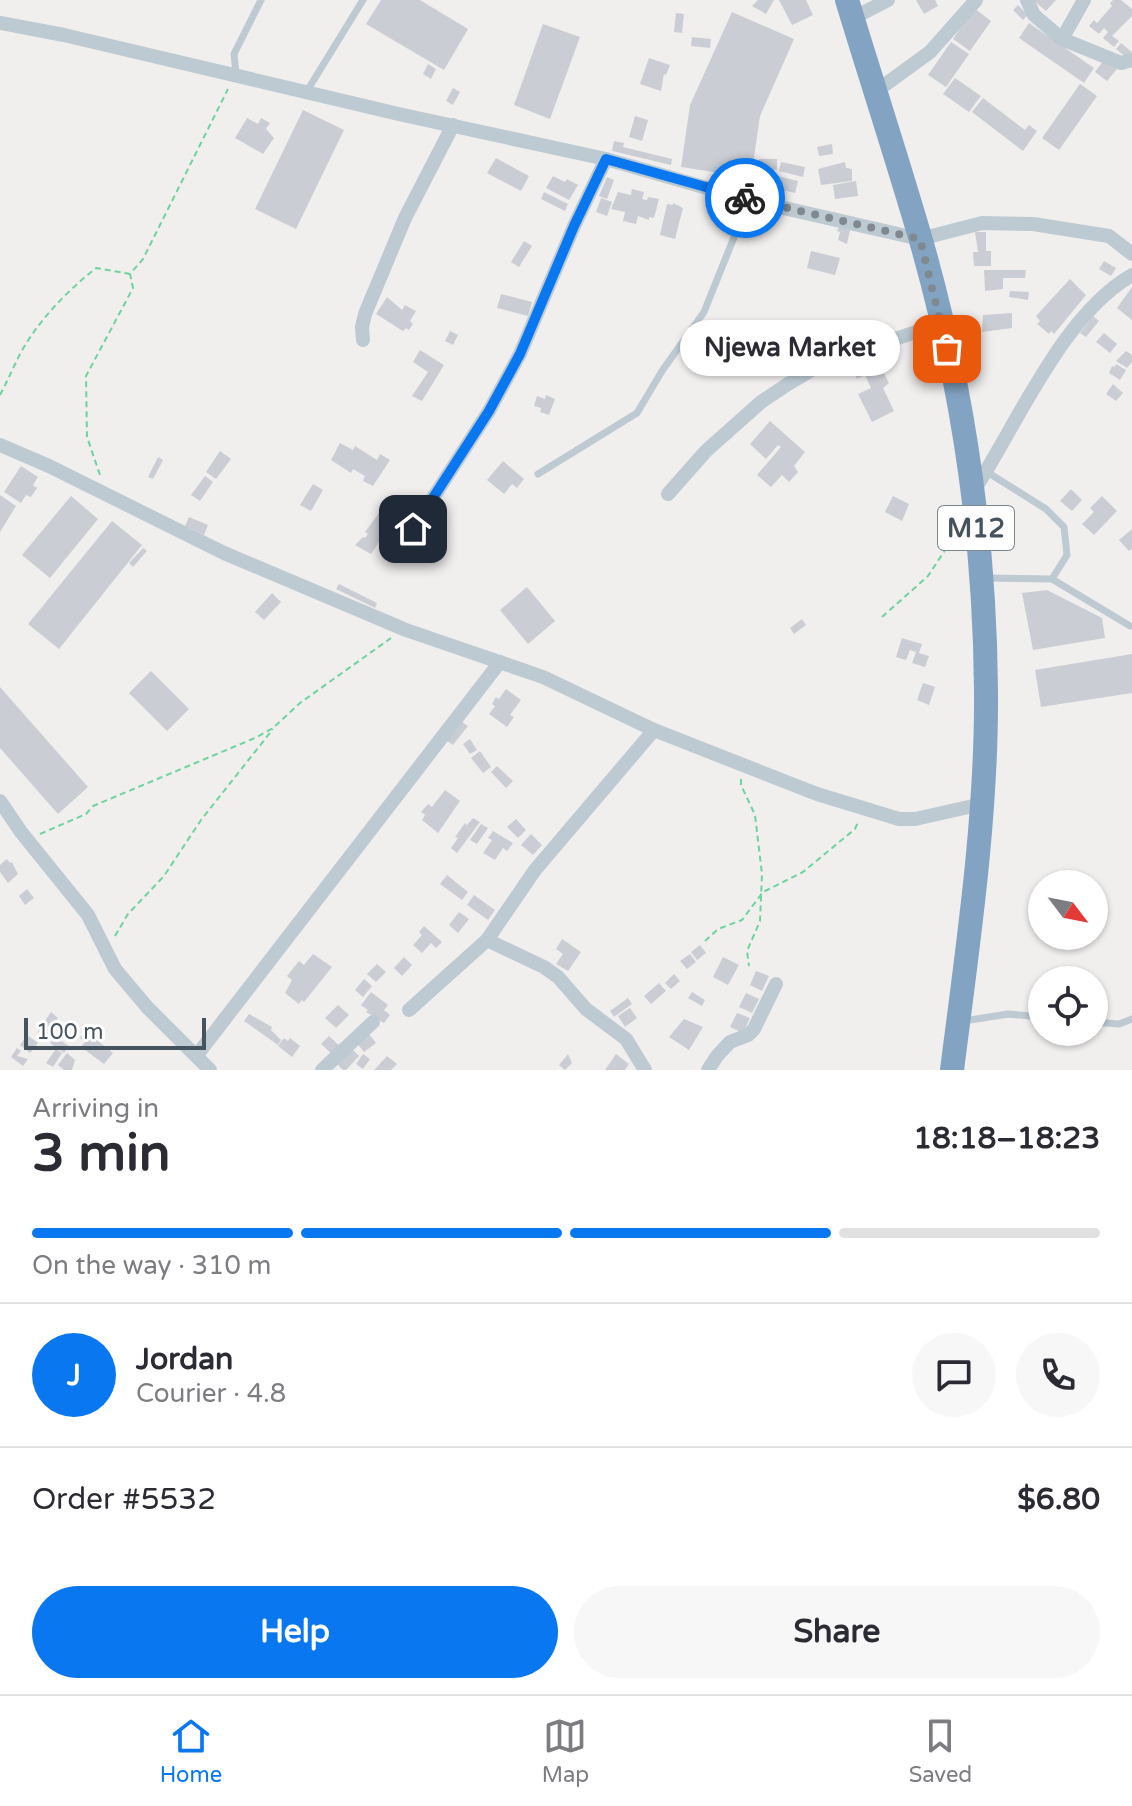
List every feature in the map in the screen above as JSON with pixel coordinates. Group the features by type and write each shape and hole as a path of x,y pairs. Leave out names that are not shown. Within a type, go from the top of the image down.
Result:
{"highway":[{"name":"M12","path":"850,9 920,239 942,323 964,433 981,577 986,692 982,804 952,1070"}],"street":[{"path":"850,9 888,0"},
{"path":"875,92 930,52 976,0"},
{"path":"1027,0 1034,15 1062,39 1121,63 1132,60"},
{"path":"1062,39 1084,0"},
{"path":"0,23 606,159 749,200 920,239 982,223 1033,224 1109,236 1132,254"},
{"path":"363,340 365,314 399,231 453,125"},
{"path":"413,529 489,411 520,354 606,159"},
{"path":"973,500 1061,345 1118,283 1132,275"},
{"path":"668,494 706,451 761,402 788,384 822,364 942,323"},
{"path":"0,445 224,553 406,630 577,691 654,730 863,809 899,819 915,819 982,804"},
{"path":"197,1055 500,662"},
{"path":"409,1010 487,940 528,879 654,730"},
{"path":"0,801 88,915 115,969 147,1007 210,1070"},
{"path":"487,940 558,977 586,1009 626,1039 645,1070"},
{"path":"708,1070 730,1042 748,1035 754,1029 776,984"},
{"path":"322,1070 373,1022"}],"lane":[{"path":"236,74 234,54 261,0"},
{"path":"306,93 363,0"},
{"path":"538,474 637,413 704,312 749,200"},
{"path":"987,472 1046,509 1064,527 1067,555 1052,579"},
{"path":"981,577 1052,579 1130,626"},
{"path":"958,1021 1008,1014 1028,1016"},
{"path":"1108,1023 1119,1024 1132,1019"}],"path":[{"path":"130,274 143,259 236,74"},
{"path":"0,395 21,352 45,317 78,283 96,268 130,274"},
{"path":"107,495 87,437 86,376 133,288 130,274"},
{"path":"882,617 928,576 973,500"},
{"path":"105,952 128,914 164,876 201,820 273,728 300,703 406,630"},
{"path":"29,842 44,831 86,814 93,806 273,728"},
{"path":"746,766 741,785 755,815 761,848 763,892 760,921 747,951 749,966"},
{"path":"705,941 718,929 742,920 763,892 803,872 855,829 863,809"}],"building":[{"path":"381,0 420,0 468,29 444,70 366,24"},
{"path":"758,0 774,0 766,14 752,6"},
{"path":"779,0 806,0 813,15 792,25"},
{"path":"916,0 935,0 938,6 924,14"},
{"path":"1033,0 1056,0 1046,11"},
{"path":"1121,0 1132,9 1132,16 1112,36 1119,41 1114,47 1103,38 1108,32 1104,28 1099,34 1089,26 1094,20 1097,23 1112,6 1110,3"},
{"path":"1018,5 1028,15 1023,20 1013,10"},
{"path":"974,8 991,21 970,51 953,39"},
{"path":"732,12 794,39 760,116 751,178 681,167 690,105"},
{"path":"676,13 684,14 682,33 674,32"},
{"path":"1029,23 1094,68 1084,83 1019,38"},
{"path":"543,24 580,37 550,119 514,105"},
{"path":"692,37 711,39 710,48 691,46"},
{"path":"951,42 969,54 946,87 928,75"},
{"path":"1121,43 1132,52 1127,58 1116,49"},
{"path":"649,58 670,65 664,74 661,91 640,84"},
{"path":"1104,60 1117,69 1107,81 1095,72"},
{"path":"428,64 436,69 431,79 423,74"},
{"path":"955,78 981,96 969,112 943,94"},
{"path":"1080,84 1097,96 1059,150 1042,138"},
{"path":"453,88 460,92 453,105 446,101"},
{"path":"983,98 1025,130 1029,125 1037,131 1023,151 972,112"},
{"path":"303,110 344,130 296,229 255,209"},
{"path":"635,116 648,120 642,141 629,137"},
{"path":"247,118 258,124 261,118 270,123 266,129 274,138 263,154 235,138"},
{"path":"614,141 624,143 623,147 672,159 671,165 612,151"},
{"path":"832,144 833,154 819,156 817,147"},
{"path":"496,158 529,176 521,191 487,173"},
{"path":"759,159 777,159 777,170 759,169"},
{"path":"781,162 805,167 803,177 779,171"},
{"path":"845,162 846,168 852,169 852,181 821,185 818,169"},
{"path":"553,176 578,185 569,200 546,188"},
{"path":"778,176 798,181 795,193 775,188"},
{"path":"607,177 614,180 607,199 599,196"},
{"path":"856,181 858,196 835,199 833,185"},
{"path":"632,189 644,192 642,199 659,199 654,218 649,217 649,220 638,216 636,224 623,221 625,212 611,209 618,192 631,195"},
{"path":"544,192 568,204 565,211 541,199"},
{"path":"601,198 612,202 607,216 596,212"},
{"path":"673,203 683,208 675,239 660,235 667,204"},
{"path":"839,227 850,230 847,244 838,240"},
{"path":"975,232 986,232 986,251 991,251 991,266 974,266 973,252 978,252"},
{"path":"524,241 532,246 519,267 511,262"},
{"path":"811,251 840,258 835,275 807,268"},
{"path":"1104,261 1116,268 1111,276 1099,269"},
{"path":"984,270 1026,270 1025,278 1003,278 1003,289 985,291"},
{"path":"1070,279 1086,295 1054,334 1051,331 1049,334 1037,324 1040,321 1036,316"},
{"path":"1132,287 1132,320 1117,308"},
{"path":"1010,291 1029,292 1028,300 1009,297"},
{"path":"501,294 532,302 528,316 497,308"},
{"path":"387,297 402,310 405,305 416,311 409,330 406,328 403,331 376,314"},
{"path":"1012,313 1012,328 982,332 983,315"},
{"path":"1093,316 1099,321 1086,337 1080,333"},
{"path":"450,331 458,335 453,345 445,341"},
{"path":"1104,333 1117,344 1110,353 1096,342"},
{"path":"420,350 444,365 422,401 412,396 428,372 413,362"},
{"path":"1126,351 1132,355 1132,362 1127,368 1116,361"},
{"path":"875,356 889,383 883,388 894,411 872,422 858,394 871,388 865,375 857,379 852,367"},
{"path":"1116,364 1126,370 1120,380 1109,373"},
{"path":"1113,384 1123,393 1116,401 1106,394"},
{"path":"546,395 555,399 549,415 534,406 537,396 545,399"},
{"path":"770,421 805,452 794,466 798,472 789,482 782,475 771,487 757,475 781,447 778,445 766,459 750,444"},
{"path":"340,443 353,450 355,446 377,460 380,454 390,460 373,486 363,481 365,476 353,469 351,473 331,460"},
{"path":"220,451 231,459 216,479 206,472"},
{"path":"158,457 163,460 153,479 148,477"},
{"path":"503,461 524,479 517,488 512,484 504,494 487,480"},
{"path":"21,466 38,477 33,485 37,488 31,497 26,495 21,503 4,492"},
{"path":"205,476 213,482 200,501 191,495"},
{"path":"313,484 323,490 311,511 300,505"},
{"path":"1071,489 1082,500 1072,511 1060,501"},
{"path":"0,495 16,506 0,532"},
{"path":"71,496 98,519 50,578 22,555"},
{"path":"893,496 909,504 902,521 885,512"},
{"path":"1102,496 1117,511 1094,535 1082,524 1094,512 1090,508"},
{"path":"382,509 396,518 389,531 393,533 386,546 379,542 371,554 355,545 368,534 365,532"},
{"path":"189,517 208,525 204,535 185,526"},
{"path":"112,521 142,545 59,649 28,624"},
{"path":"1132,529 1132,549 1129,551 1119,540"},
{"path":"143,548 147,551 133,567 129,563"},
{"path":"339,584 377,603 375,608 336,589"},
{"path":"527,587 555,621 528,644 500,610"},
{"path":"1047,590 1102,618 1105,638 1033,650 1022,593"},
{"path":"272,593 281,602 264,620 255,612"},
{"path":"802,619 806,625 794,634 790,628"},
{"path":"902,638 922,644 919,653 929,656 925,667 912,663 916,652 910,650 906,660 896,657"},
{"path":"1132,654 1132,693 1041,707 1035,670"},
{"path":"151,671 189,709 167,731 129,693"},
{"path":"923,683 935,687 929,705 917,700"},
{"path":"0,687 88,787 58,814 0,748"},
{"path":"506,689 521,700 510,715 514,717 507,727 489,714 495,706 492,704 496,697 499,699"},
{"path":"462,722 468,726 453,745 447,741"},
{"path":"470,739 477,750 470,754 463,744"},
{"path":"480,751 491,767 483,773 471,758"},
{"path":"497,766 513,781 506,788 491,772"},
{"path":"445,790 460,801 438,833 422,820 425,815 421,812 428,804 432,807"},
{"path":"473,818 480,822 457,853 451,848 458,838 455,837"},
{"path":"516,819 526,830 518,838 507,827"},
{"path":"481,824 488,828 477,844 470,840"},
{"path":"493,831 513,843 507,851 503,848 495,860 483,853 492,840 488,838"},
{"path":"531,834 542,845 533,855 521,845"},
{"path":"7,859 18,874 8,883 0,872 0,865"},
{"path":"447,875 468,892 462,900 440,884"},
{"path":"27,889 34,898 25,905 19,896"},
{"path":"474,895 495,910 488,920 467,905"},
{"path":"459,912 469,919 458,933 449,925"},
{"path":"424,926 442,942 436,948 431,943 422,953 413,945 422,935 419,932"},
{"path":"562,939 581,952 568,971 556,964 563,954 556,949"},
{"path":"700,945 706,953 697,960 691,952"},
{"path":"313,954 332,967 304,1002 302,1000 299,1004 285,993 292,980 287,976 299,961 304,965"},
{"path":"690,954 696,962 687,969 680,961"},
{"path":"404,957 412,965 402,976 394,968"},
{"path":"723,957 739,965 728,985 713,977"},
{"path":"377,964 386,972 376,982 367,974"},
{"path":"756,971 769,976 762,991 750,985"},
{"path":"674,974 680,981 671,989 665,983"},
{"path":"364,979 372,986 363,997 355,990"},
{"path":"659,983 666,991 651,1004 644,996"},
{"path":"371,992 388,1005 384,1010 390,1015 384,1023 366,1012 368,1010 361,1005"},
{"path":"692,992 705,1000 702,1006 688,998"},
{"path":"746,993 759,999 752,1013 739,1007"},
{"path":"628,998 632,1004 614,1017 610,1011"},
{"path":"338,1005 349,1015 336,1028 325,1018"},
{"path":"630,1008 637,1018 625,1027 618,1016"},
{"path":"51,1012 58,1018 46,1039 38,1031"},
{"path":"737,1013 750,1018 743,1033 730,1027"},
{"path":"249,1014 272,1027 271,1030 281,1040 278,1045 244,1021"},
{"path":"684,1019 703,1027 689,1050 669,1037"},
{"path":"86,1031 113,1053 104,1064 81,1047 85,1042 80,1038"},
{"path":"367,1031 376,1043 364,1052 356,1042"},
{"path":"27,1035 38,1043 30,1053 20,1045"},
{"path":"329,1036 341,1047 333,1055 321,1044"},
{"path":"55,1037 69,1046 64,1053 50,1043"},
{"path":"284,1038 288,1041 290,1038 300,1046 292,1057 278,1046"},
{"path":"350,1047 359,1056 343,1070 335,1062"},
{"path":"17,1048 21,1051 17,1056 28,1059 23,1066 11,1057"},
{"path":"56,1049 62,1053 53,1067 46,1063"},
{"path":"67,1053 75,1060 72,1070 64,1070 58,1065"},
{"path":"363,1054 370,1059 363,1069 356,1064"},
{"path":"568,1054 572,1063 565,1070 559,1065"},
{"path":"616,1054 629,1064 625,1070 605,1070"},
{"path":"387,1056 397,1064 391,1070 374,1070"}],"way so far":[{"path":"745,198 920,239 947,349"}],"place":[{"name":"Njewa Market","path":"947,349"}],"route":[{"path":"413,529 489,411 520,354 606,159 745,198"}]}
